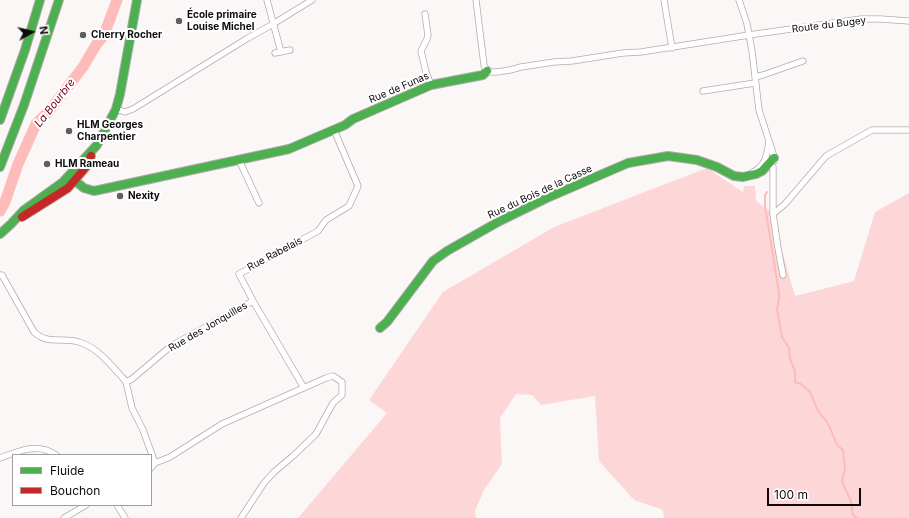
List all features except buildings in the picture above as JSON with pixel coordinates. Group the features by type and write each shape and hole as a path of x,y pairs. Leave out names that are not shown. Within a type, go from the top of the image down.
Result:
{"main road":[{"path":"0,120 25,50 40,0"},
{"path":"0,167 12,140 59,0"},
{"path":"0,234 12,224 24,210 44,199 59,185 72,179 86,167 116,109 125,69 137,0"},
{"name":"Rue de Funas","path":"72,179 89,191 94,191 297,146 345,125 353,119 431,85 483,75 487,71"},
{"name":"Rue du Bois de la Casse","path":"380,328 387,322 433,260 498,222 547,198 628,162 668,156 697,160 734,176 743,177 762,171 771,161"}],"street":[{"path":"267,0 278,52 290,50"},
{"path":"116,109 125,112 133,109 312,0"},
{"path":"476,0 484,65 487,71"},
{"path":"664,0 672,48"},
{"path":"739,0 752,51 759,110 771,147 773,214 783,275"},
{"path":"425,14 428,35 421,51 431,85"},
{"name":"Route du Bugey","path":"749,35 861,19 909,21"},
{"name":"Rue de Funas","path":"487,71 497,72 521,67 623,53 672,48 749,35"},
{"path":"703,91 755,80 763,75 803,61"},
{"name":"Rue Rabelais","path":"304,388 253,301 239,274 318,231 326,220 349,206 358,186 334,130"},
{"path":"773,214 785,204 826,156 872,130 909,130"},
{"path":"239,160 259,203"},
{"path":"0,275 2,274 34,332 40,337 51,340 79,342 94,349 122,377 126,382 132,408 143,430 150,454"},
{"name":"Rue des Jonquilles","path":"126,382 132,379 171,346 253,301"},
{"path":"153,465 170,457 222,424 333,376 342,382 342,395 333,403 316,434 264,483 241,518"},
{"path":"0,458 27,448 39,448 54,454"},
{"path":"64,518 84,506"},
{"path":"118,506 125,518"}],"shaded area":[{"path":"707,168 743,192 744,186 755,186 756,201 771,212 795,296 854,281 875,212 909,193 909,518 664,518 663,510 634,500 599,461 595,396 541,405 532,395 516,394 500,418 502,464 484,490 475,511 476,518 298,518 387,413 369,400 443,292 554,227"}],"waterway":[{"name":"La Bourbre","path":"0,211 5,202 18,164 36,124 49,111 83,67 96,45 104,35 117,0"},
{"path":"767,192 765,195 765,206 779,293 777,309 782,337 789,348 790,359 795,371 795,382 801,384 810,392 818,411 827,422 837,445 843,450 845,469 842,480 851,501 853,515 857,518"}],"traffic: fast":[{"path":"0,120 25,50 40,0"},
{"path":"0,167 24,105 59,0"},
{"path":"0,234 24,210 63,182 97,145 116,109 137,0"},
{"path":"69,176 84,188 94,191 289,149 431,85 483,75 487,71"},
{"path":"380,328 387,322 433,261 447,251 498,222 547,198 628,163 668,156 697,160 717,167 734,176 743,177 762,171 774,158"}],"traffic: jam":[{"path":"22,217 68,188 86,167 91,156"}],"place":[{"name":"École primaire Louise Michel","path":"179,21"},
{"name":"Cherry Rocher","path":"83,35"},
{"name":"HLM Georges Charpentier","path":"69,131"},
{"name":"HLM Rameau","path":"47,164"},
{"name":"Nexity","path":"120,196"}]}
